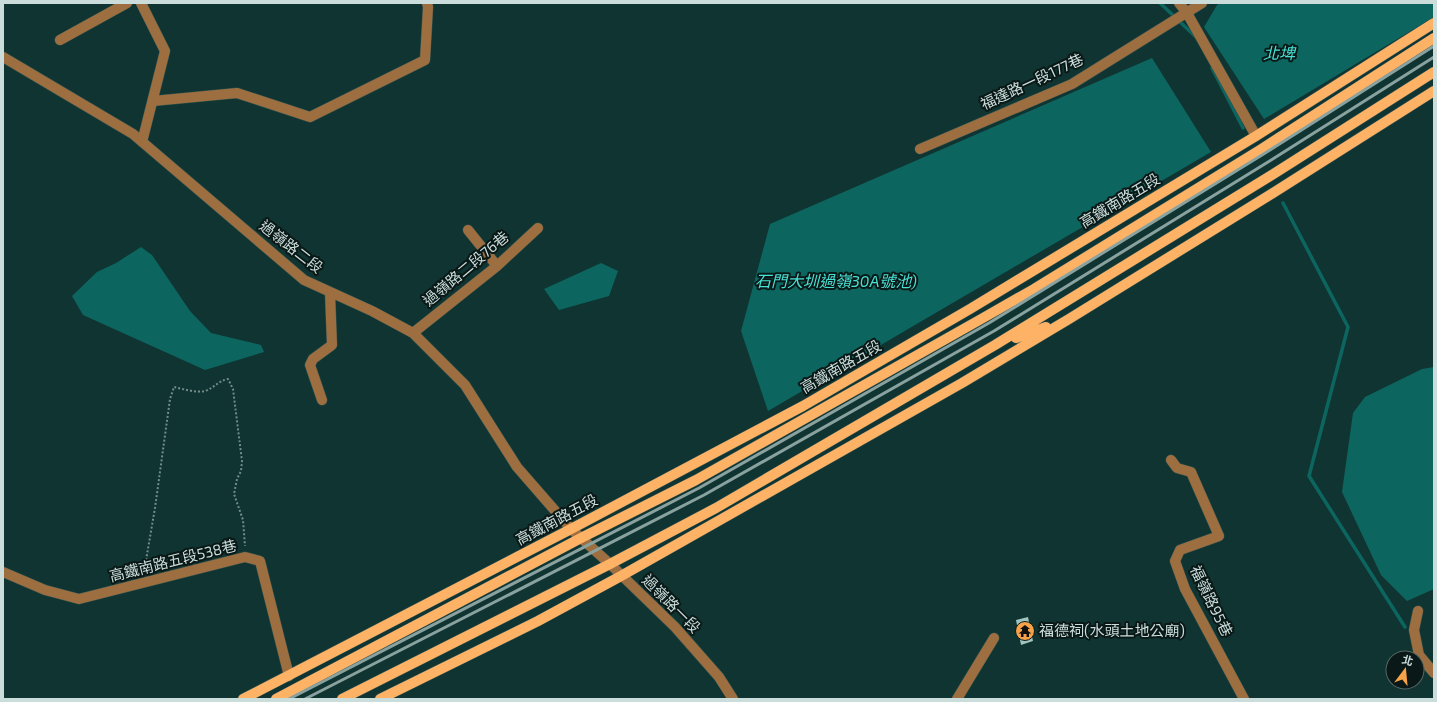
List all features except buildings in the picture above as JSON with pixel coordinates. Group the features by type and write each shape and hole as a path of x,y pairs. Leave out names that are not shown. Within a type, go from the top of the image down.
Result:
{"main road":[{"name":"高鐵南路五段","path":"243,699 571,529 803,406 970,309 1256,136 1434,23"},
{"name":"高鐵南路五段","path":"276,699 581,538 703,476 1027,292 1260,150 1434,38"},
{"path":"342,699 610,564 716,508 996,345 1275,173 1434,72"},
{"path":"380,699 538,621 621,576 955,387 1273,194 1434,91"},
{"path":"1104,246 1152,199"},
{"path":"996,345 1069,319"},
{"path":"332,654 397,636"}],"street":[{"path":"60,40 127,3"},
{"path":"141,3 165,51 142,142"},
{"path":"153,101 237,93 310,117 425,60 427,3"},
{"path":"1179,3 1256,136"},
{"path":"1184,14 1202,3"},
{"name":"福達路一段177巷","path":"920,149 1072,84 1184,14"},
{"name":"過嶺路二段","path":"3,57 133,134 304,280 372,311 413,333 465,384 517,466 571,529 581,538"},
{"name":"過嶺路二段76巷","path":"413,333 497,266 538,228"},
{"path":"468,230 497,266"},
{"path":"322,400 310,364 313,359 332,345 330,293"},
{"name":"福嶺路95巷","path":"1171,460 1177,468 1191,472 1219,536 1180,550 1175,561 1186,589 1244,699"},
{"name":"過嶺路一段","path":"581,538 675,627 719,677 733,699"},
{"name":"高鐵南路五段538巷","path":"3,572 45,590 79,599 245,557 260,561 289,676"},
{"path":"1418,611 1414,630 1419,655 1434,673"},
{"path":"957,699 994,638"}],"path":[{"path":"142,584 170,399 174,387 204,391 214,387 220,381 228,379 233,389 242,461 241,471 234,494 243,520 245,557"}],"water":[{"name":"北埤","path":"1220,3 1434,3 1434,17 1264,119 1204,27 1217,5"},
{"name":"石門大圳過嶺30A號池)","path":"1152,58 1211,152 768,411 741,331 770,224"},
{"path":"141,247 152,255 190,311 211,333 261,345 264,352 205,370 83,315 72,296 97,272 116,263"},
{"path":"601,263 618,271 609,296 559,310 544,289"},
{"path":"1434,367 1434,589 1407,601 1381,575 1342,492 1353,413 1365,397 1422,369"}],"waterway":[{"path":"1160,3 1197,38"},
{"path":"1212,68 1243,128"},
{"path":"1283,203 1348,327 1309,476 1405,627"}],"railway":[{"path":"289,699 699,488 989,323 1262,155 1434,46"},
{"path":"305,699 704,495 994,331 1268,162 1434,57"}],"place":[{"name":"福德祠(水頭土地公廟)","path":"1025,631"}]}
